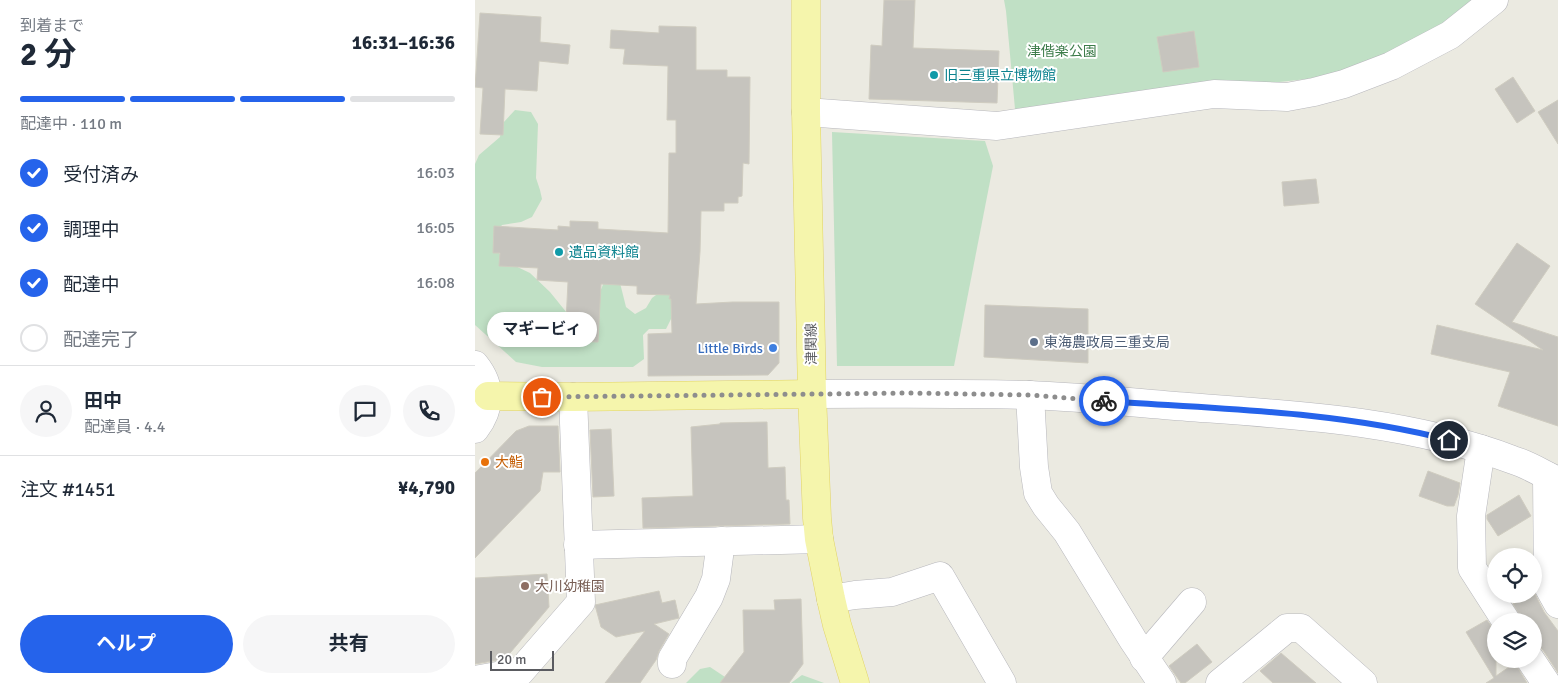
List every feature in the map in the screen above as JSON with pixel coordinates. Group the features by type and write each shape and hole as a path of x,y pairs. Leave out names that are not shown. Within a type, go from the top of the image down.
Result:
{"main road":[{"name":"津関線","path":"806,0 806,112 812,394 819,539 837,625 855,683"},
{"path":"488,396 573,397 812,394"}],"street":[{"path":"806,112 997,126 1214,94 1287,97 1344,84 1391,66 1450,35 1494,0"},
{"path":"475,365 485,380 488,396 485,411 475,429"},
{"path":"812,394 1030,395 1276,413 1341,419 1417,432 1481,449 1514,460 1553,478 1548,586 1558,604"},
{"path":"1030,395 1034,467 1038,493 1067,532 1162,683"},
{"path":"475,680 520,672 581,602 573,397"},
{"path":"1481,449 1471,516 1472,568 1501,613"},
{"path":"578,545 819,539"},
{"path":"673,664 672,659 709,597 716,579 721,541"},
{"path":"831,599 892,592 940,576 1001,683"},
{"path":"1145,658 1192,602"},
{"path":"1220,683 1287,628 1301,628 1363,683"},
{"path":"1536,668 1546,683"}],"green space":[{"name":"津偕楽公園","path":"1004,0 1475,0 1441,26 1412,43 1345,71 1307,79 1270,83 1239,81 1015,109"},
{"path":"515,110 531,112 538,124 536,178 542,199 532,217 521,222 502,225 499,229 499,253 503,260 530,273 550,292 567,313 596,302 604,282 620,283 626,307 635,314 646,308 652,298 660,292 682,297 666,329 649,329 643,335 644,359 633,367 542,367 516,362 475,325 475,164 479,155 500,137 502,124"},
{"path":"832,132 985,141 993,166 954,366 837,366"},
{"path":"710,667 734,683 686,683 700,669"},
{"path":"802,675 824,683 791,683"}],"building":[{"name":"旧三重県立博物館","path":"884,0 915,0 913,48 999,51 997,103 869,99 871,45 882,46"},
{"path":"480,13 541,17 540,42 570,45 568,64 539,61 537,91 505,89 503,135 480,134 483,88 475,87"},
{"path":"659,26 696,27 696,70 727,70 727,77 750,77 749,164 743,163 742,196 738,197 738,203 724,203 724,211 701,211 696,304 779,302 779,363 768,375 648,376 648,334 672,333 671,299 669,299 670,295 637,294 637,286 601,284 598,342 565,341 568,282 537,280 538,268 499,266 500,253 493,253 494,226 558,230 558,226 570,227 570,221 598,222 598,229 668,233 669,153 676,153 676,120 667,120 668,66 623,64 625,49 610,48 611,30 659,33"},
{"path":"1194,31 1199,67 1163,72 1157,37"},
{"path":"1513,77 1535,111 1517,123 1495,89"},
{"path":"1558,100 1558,144 1538,112"},
{"path":"1316,179 1319,203 1284,206 1282,182"},
{"path":"1517,243 1550,266 1512,322 1558,337 1558,426 1498,406 1510,372 1431,354 1437,325 1543,350 1475,304"},
{"path":"985,305 1088,309 1088,363 984,357"},
{"path":"767,422 768,468 785,467 786,500 789,500 790,524 643,528 642,498 693,496 691,427 720,423"},
{"path":"529,426 558,426 560,472 543,472 540,491 475,558 475,473 516,431"},
{"path":"611,429 614,496 593,497 590,430"},
{"path":"1428,471 1460,483 1454,506 1447,506 1419,496"},
{"path":"1519,495 1531,516 1498,536 1487,519 1487,515"},
{"path":"547,574 549,607 505,659 475,664 475,578"},
{"path":"659,591 662,603 675,600 679,618 654,624 669,634 656,660 640,683 605,683 645,631 616,637 601,627 595,605"},
{"path":"801,599 803,664 789,683 720,683 744,652 743,610 775,610 774,600"},
{"path":"1540,603 1558,631 1558,673 1542,649 1542,613 1518,613 1513,604"},
{"path":"1487,620 1487,666 1466,632"},
{"path":"1197,644 1212,662 1185,683 1181,683 1169,666"},
{"path":"1281,653 1316,683 1273,683 1260,671"},
{"path":"1488,668 1496,668 1496,676 1508,668 1518,668 1527,683 1486,683 1494,678"}],"way so far":[{"path":"542,397 912,393 1030,395 1104,401"}],"place":[{"name":"旧三重県立博物館","path":"934,75"},
{"name":"遺品資料館","path":"559,252"},
{"name":"東海農政局三重支局","path":"1034,342"},
{"name":"Little Birds","path":"773,348"},
{"name":"マギービィ","path":"542,397"},
{"name":"大鮨","path":"485,462"},
{"name":"大川幼稚園","path":"525,586"}],"route":[{"path":"1104,401 1341,419 1417,432 1449,440"}]}
